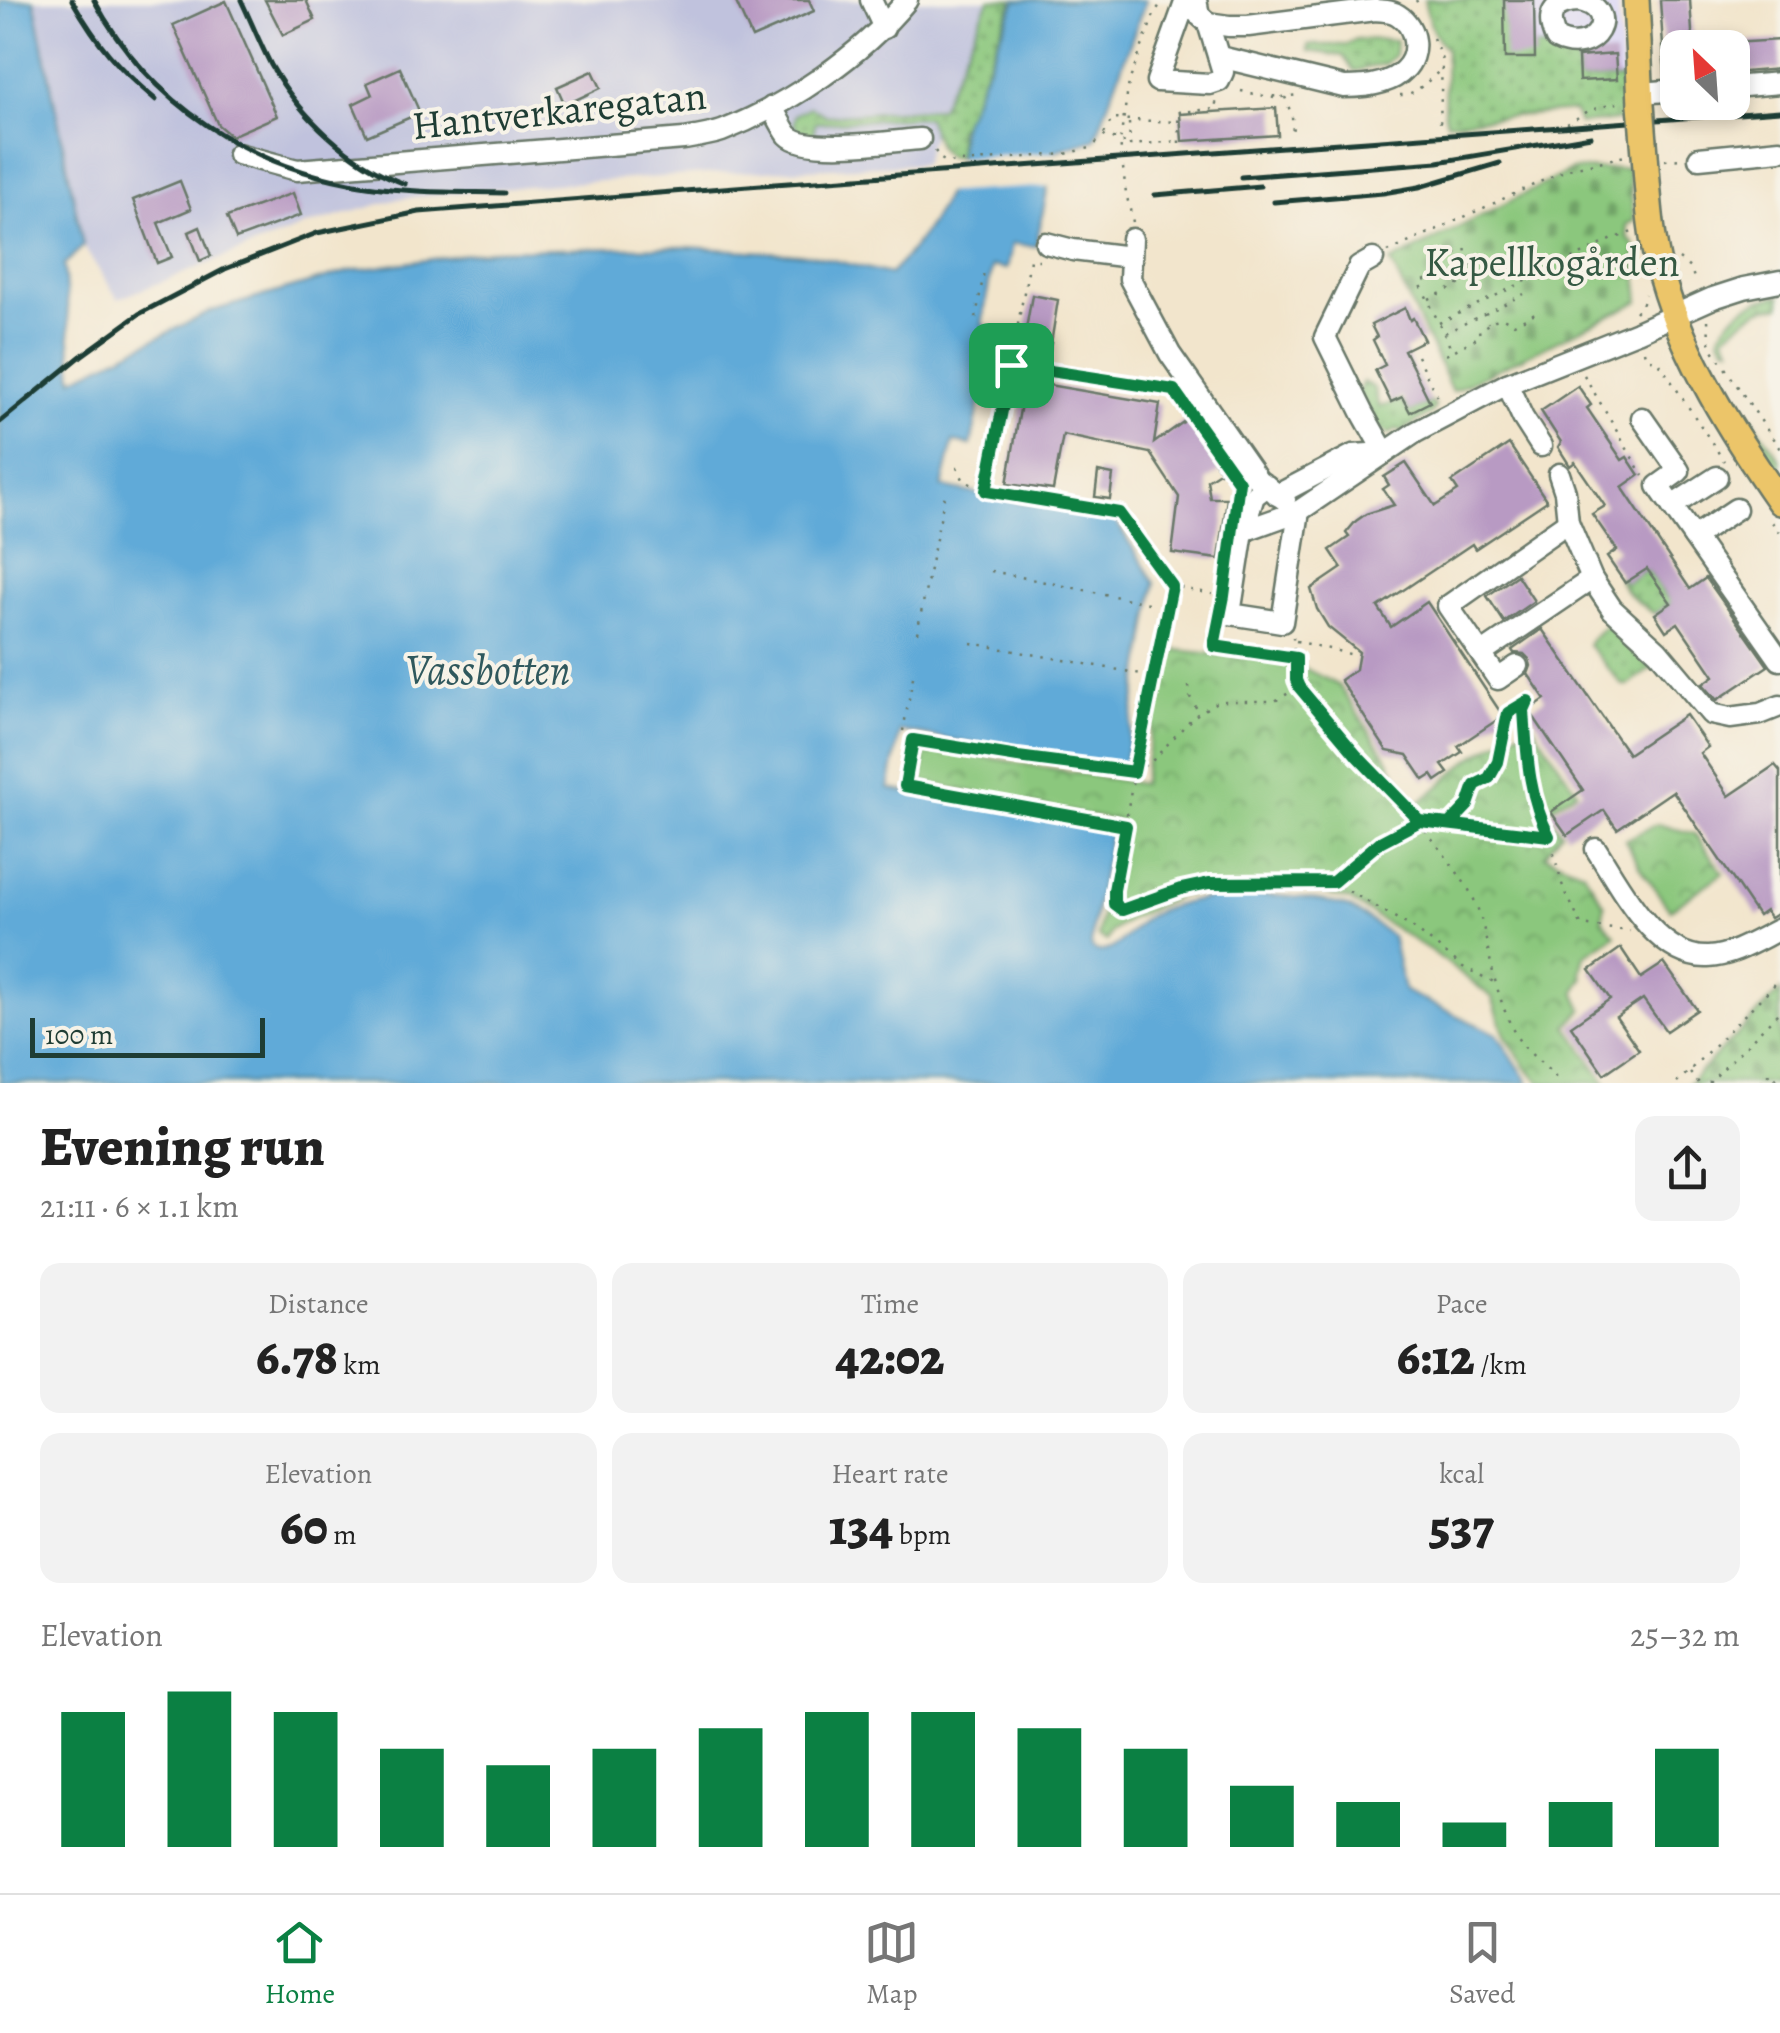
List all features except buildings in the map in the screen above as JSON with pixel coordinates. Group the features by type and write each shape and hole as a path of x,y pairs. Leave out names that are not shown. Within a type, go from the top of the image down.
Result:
{"main road":[{"path":"1636,9 1634,100 1638,148 1662,278 1674,315 1714,400 1774,510"}],"street":[{"path":"871,0 884,28"},
{"name":"Hantverkaregatan","path":"238,154 296,170 684,140 719,132 772,107 845,60 884,28 907,0"},
{"path":"1186,0 1158,80 1210,84 1218,80 1222,72 1220,57 1208,22 1213,0"},
{"path":"1196,0 1199,15 1208,22 1230,26 1390,11 1406,22 1415,45 1412,60 1403,72 1355,87 1220,57"},
{"path":"1601,20 1636,9"},
{"path":"1750,85 1780,83"},
{"path":"1634,100 1660,94"},
{"path":"772,107 789,136 806,144 920,139"},
{"path":"1699,158 1780,150"},
{"path":"1047,252 1131,248 1130,279 1170,354 1258,480 1299,511"},
{"path":"1373,259 1359,267 1325,337 1385,453"},
{"path":"1243,530 1299,511 1416,432 1508,384 1728,292 1780,281"},
{"path":"1508,384 1541,446"},
{"path":"1642,418 1679,471 1658,486 1780,660"},
{"path":"1299,511 1282,622 1230,614 1243,530 1254,496 1353,455 1385,453"},
{"path":"1559,474 1568,522 1592,579 1612,609 1658,651 1712,714 1730,718 1760,714 1780,706"},
{"path":"1672,506 1725,475"},
{"path":"1694,538 1736,509"},
{"path":"1517,666 1498,678 1448,606 1568,522"},
{"path":"1481,654 1592,579"},
{"path":"1596,849 1641,920 1686,953 1709,957 1738,949 1780,929"}],"path":[{"path":"1130,146 1126,121 1128,82 1154,12 1164,0"},
{"path":"1416,0 1422,12"},
{"path":"1428,28 1442,60 1440,125"},
{"path":"1400,93 1410,94 1442,69"},
{"path":"1240,91 1274,97 1298,93"},
{"path":"1102,137 1106,135 1130,146 1180,142 1178,112 1216,109 1216,98 1222,97"},
{"path":"1284,97 1292,116 1293,135"},
{"path":"1567,124 1590,110 1634,100"},
{"path":"948,163 1065,154 1090,148 1112,119 1179,122"},
{"path":"1126,121 1120,142 1134,226 1131,248"},
{"path":"1373,259 1568,169 1638,148"},
{"path":"1440,323 1613,238 1638,230"},
{"path":"1467,250 1474,264 1454,276 1446,269 1444,261 1460,251 1467,250"},
{"path":"986,491 1030,260 1047,252"},
{"path":"1428,300 1513,259"},
{"path":"1446,269 1420,283 1452,352"},
{"path":"1464,270 1468,280"},
{"path":"976,318 984,271"},
{"path":"1644,290 1643,304 1632,314 1645,355 1660,364 1725,475"},
{"path":"1444,334 1524,294"},
{"path":"1446,354 1480,336 1479,330 1488,324 1503,318 1514,324 1539,311"},
{"path":"1484,314 1488,324"},
{"path":"1574,356 1645,481 1658,486"},
{"path":"1011,365 1174,390"},
{"path":"957,467 964,481 986,491 1119,513 1172,586 1224,596"},
{"path":"918,633 946,489"},
{"path":"1774,510 1780,533"},
{"path":"991,571 1153,604"},
{"path":"1172,586 1134,772 1114,904 1122,910 1209,883 1333,882 1415,930 1463,967 1496,983"},
{"path":"1220,613 1214,646 1296,658 1299,687 1357,756 1420,821 1475,900 1484,923 1496,983 1522,1046 1549,1068 1560,1083"},
{"path":"1294,640 1358,656"},
{"path":"971,644 1141,674"},
{"path":"903,731 913,677"},
{"path":"1189,686 1199,712"},
{"path":"1126,826 905,786 913,740 1134,772 1152,761 1199,712 1215,703 1275,701 1299,687"},
{"path":"1450,824 1468,805 1475,785 1489,778 1498,762 1508,713 1528,701 1524,710 1536,810 1581,926 1656,933"},
{"path":"1333,882 1380,842 1420,821 1549,836"},
{"path":"1676,1083 1780,978"},
{"path":"1709,1083 1780,1011"},
{"path":"1688,1072 1699,1083"},
{"path":"1760,1083 1770,1073 1780,1083"}],"shaded area":[{"path":"35,0 989,0 940,108 923,164 720,173 398,199 305,226 118,299 83,246"},
{"path":"1504,0 1618,0 1622,79 1579,81 1577,52 1505,58"}],"green space":[{"path":"989,0 1013,0 958,129 959,156 947,156 939,148 927,117 815,123 813,137 799,134 795,115 810,107 827,116 940,108"},
{"path":"1424,0 1504,0 1534,47 1577,51 1579,81 1622,79 1622,120 1579,124 1574,111 1447,122 1446,49 1431,26"},
{"path":"1356,39 1396,40 1395,55 1385,64 1354,71 1343,56 1308,51 1308,45 1345,45"},
{"name":"Kapellkogården","path":"1628,168 1634,220 1626,225 1628,239 1634,244 1640,301 1452,391 1391,262 1571,170"},
{"path":"1780,295 1780,306 1764,308 1743,321 1724,336 1731,347 1725,346 1719,337 1736,313"},
{"path":"1707,353 1780,459 1780,486 1743,428"},
{"path":"1363,382 1374,388 1379,407 1401,401 1410,412 1430,402 1435,406 1432,413 1390,434 1379,430 1358,392"},
{"path":"1647,569 1666,597 1675,600 1655,614 1629,595 1619,579 1626,583"},
{"path":"1609,622 1618,623 1658,663 1629,685 1622,685 1588,645"},
{"path":"1166,649 1292,662 1339,686 1409,797 1417,803 1475,756 1532,724 1577,791 1546,811 1561,832 1544,855 1583,871 1605,905 1602,919 1615,935 1585,955 1583,978 1575,991 1583,1010 1567,1026 1606,1083 1541,1083 1505,1035 1492,997 1433,952 1349,900 1303,888 1211,890 1180,896 1133,917 1111,932 1107,941 1098,936 1117,821 921,782 925,751 938,753 939,749 1142,784"},
{"path":"1657,824 1695,834 1723,873 1670,910 1625,840"},
{"path":"1780,991 1780,1083 1689,1083"}],"water":[{"name":"Vassbotten","path":"0,0 34,0 83,246 64,265 73,379 212,311 350,271 495,250 686,247 812,255 890,274 923,235 948,191 958,159 962,124 1016,0 1146,0 1095,139 1055,151 1036,246 1012,244 1007,269 992,266 982,325 996,329 971,445 953,442 942,487 1115,520 1155,583 1124,769 900,731 889,789 1111,829 1093,925 1091,946 1095,951 1110,949 1144,919 1186,902 1273,896 1326,901 1353,910 1392,936 1404,991 1497,1034 1529,1083 0,1083"}],"pier":[{"path":"1072,151 1059,155 1054,186 940,193 953,159"}],"railway":[{"path":"72,0 109,54 156,100"},
{"path":"94,0 144,71 208,126 244,147 283,164 367,186 504,193"},
{"path":"241,0 271,65 311,120 365,164 405,184"},
{"path":"0,422 139,314 225,269 317,233 419,212 1780,111"},
{"path":"1241,177 1438,162 1591,136"},
{"path":"1274,202 1419,187 1500,163"},
{"path":"1155,195 1260,186"}],"route":[{"path":"1011,365 986,491 1119,513 1172,586 1134,772 913,740 905,786 1126,826 1114,890 1114,904 1122,910 1209,883 1333,882 1380,842 1420,821 1549,836 1536,810 1531,784 1524,710 1528,701 1508,713 1498,762 1489,778 1475,785 1468,805 1450,824 1420,821 1357,756 1299,687 1296,658 1214,646 1239,482 1174,390 1011,365"}]}
